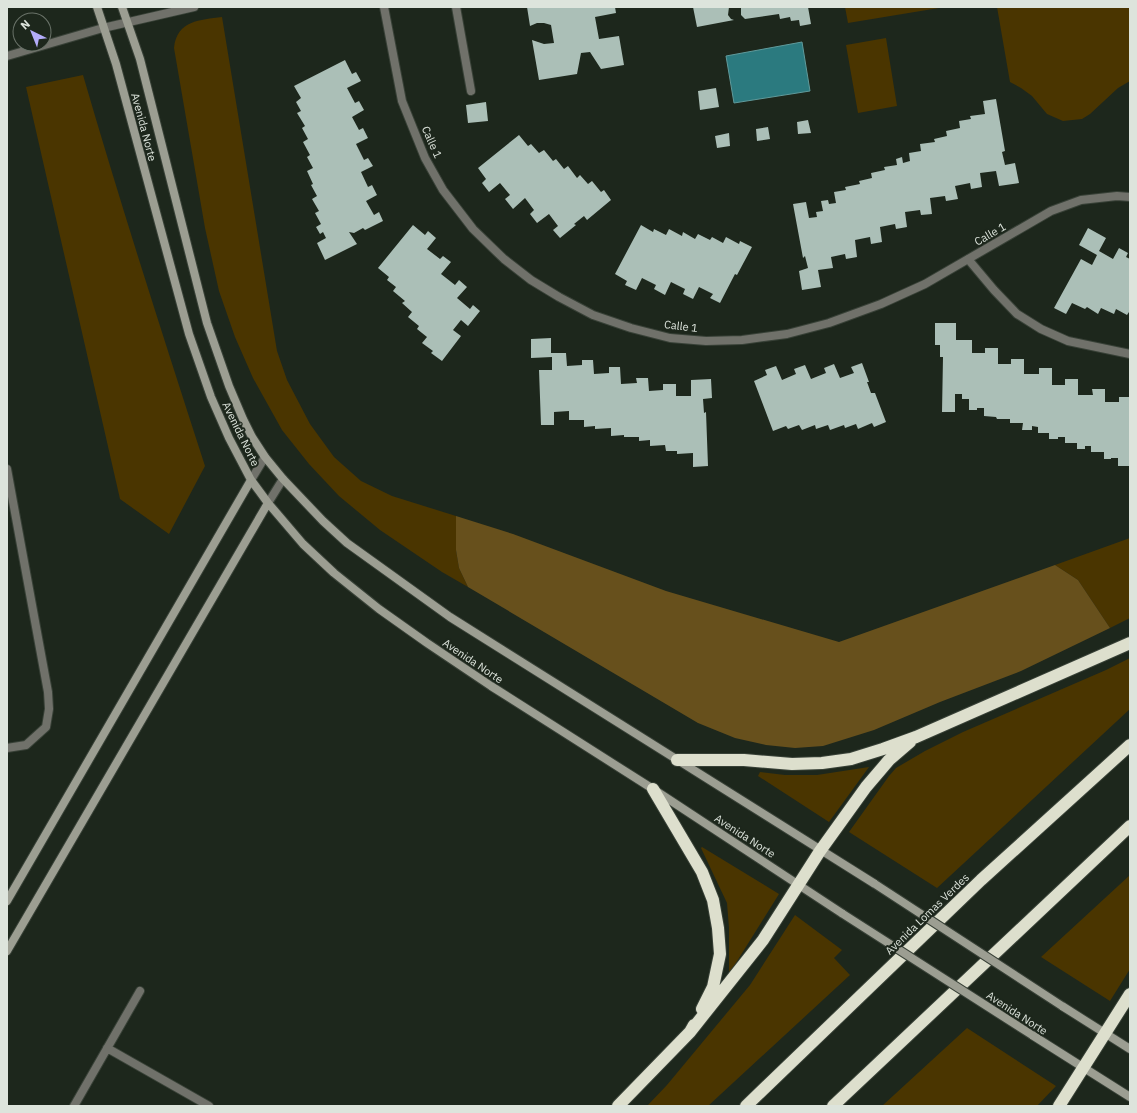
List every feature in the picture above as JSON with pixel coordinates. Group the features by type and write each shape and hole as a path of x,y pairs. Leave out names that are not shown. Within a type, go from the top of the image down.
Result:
{"highway":[{"path":"677,760 744,760 792,764 822,763 851,759 916,737 1130,643"},
{"path":"618,1106 690,1032 763,940 820,851 866,787 889,760 916,737"},
{"name":"Avenida Lomas Verdes","path":"746,1106 981,880 1130,746"},
{"path":"654,789 702,872 713,900 718,928 720,954 713,987 690,1032"},
{"path":"833,1106 1130,826"},
{"path":"1059,1106 1130,994"}],"street":[{"name":"Avenida Norte","path":"96,7 116,64 189,334 211,397 229,438 251,480 268,503 303,544 334,573 379,609 491,686 654,789 843,914 1032,1036 1130,1097"},
{"name":"Avenida Norte","path":"122,7 140,59 208,324 229,386 252,437 265,457 283,479 323,521 347,543 450,616 820,851 875,884 1130,1049"},
{"path":"7,56 104,28 194,7"},
{"name":"Calle 1","path":"384,7 402,100 426,158 444,190 473,229 504,259 531,280 559,297 593,315 631,328 670,338 742,340 787,334 829,323 881,304 925,284 1051,211 1081,200 1117,196 1130,197"},
{"path":"456,7 471,91"},
{"path":"968,259 994,290 1017,314 1041,329 1068,341 1130,354"},
{"path":"7,900 265,457"},
{"path":"7,470 48,692 49,709 46,727 26,745 7,748"},
{"path":"7,951 283,479"},
{"path":"74,1106 140,991"},
{"path":"107,1048 209,1106"}],"shaded area":[{"path":"845,7 945,7 848,23"},
{"path":"997,7 1130,7 1130,81 1118,88 1090,114 1082,119 1063,121 1047,114 1032,96 1010,82"},
{"path":"222,17 277,351 287,380 310,424 334,457 361,481 392,496 456,516 456,550 459,568 468,587 442,572 380,530 339,496 309,464 282,430 253,378 235,337 219,291 205,228 174,48 176,39 180,32 191,23"},
{"path":"886,38 897,106 858,113 846,45"},
{"path":"83,75 127,222 205,466 169,534 120,499 26,87"},
{"path":"456,516 513,534 666,591 839,642 1055,565 1078,580 1110,628 1021,671 940,702 874,730 823,746 795,748 766,745 735,738 698,723 468,587 459,568 456,550"},
{"path":"1130,538 1130,618 1110,628 1078,580 1055,565"},
{"path":"1130,658 1130,709 937,888 849,832 896,768 925,751 963,732 1106,670"},
{"path":"869,767 829,822 758,776 760,772 785,775 817,775"},
{"path":"702,847 779,894 729,974 729,928 727,903 701,848"},
{"path":"1130,875 1130,969 1110,1001 1041,957"},
{"path":"795,915 842,950 834,958 850,975 708,1106 647,1106 667,1085 750,985"},
{"path":"967,1028 1056,1086 1037,1106 882,1106"}],"water":[{"path":"802,42 810,91 734,103 726,56"}],"building":[{"path":"527,7 615,7 616,13 595,17 599,39 619,36 624,65 601,69 590,52 581,53 577,74 539,80 532,40 544,44 554,43 551,25 537,23 530,26"},
{"path":"693,7 729,7 728,15 734,20 697,27"},
{"path":"741,7 808,7 811,24 800,26 799,20 791,21 790,17 780,19 779,14 745,19 741,15"},
{"path":"345,60 352,74 356,72 361,81 347,88 355,103 359,101 364,110 352,117 359,130 363,128 368,138 356,144 364,160 368,158 373,166 361,172 368,187 372,185 377,195 366,201 374,215 379,212 383,221 365,230 363,228 354,233 349,232 357,244 325,260 317,243 326,238 323,232 320,234 316,227 321,224 315,213 319,211 312,199 317,196 311,185 313,184 307,171 313,168 307,157 310,155 303,142 308,139 302,128 305,126 297,113 301,111 296,102 301,98 294,86"},
{"path":"716,88 719,107 700,110 698,91"},
{"path":"996,99 1005,151 1002,152 1005,165 1015,163 1019,183 999,186 996,171 980,173 982,187 971,189 970,183 955,186 958,199 946,201 945,196 930,198 932,214 921,215 920,210 905,212 907,227 896,229 895,224 880,227 882,242 871,244 870,237 855,240 857,257 846,259 845,254 831,257 833,268 818,270 821,287 802,290 799,271 808,268 805,256 803,258 793,204 806,202 809,218 817,217 816,212 823,211 821,201 828,200 829,204 836,203 834,192 846,190 845,187 860,184 859,181 872,178 871,173 885,170 884,167 897,165 896,159 902,157 903,163 910,161 909,153 921,151 920,144 935,142 934,139 947,136 946,131 960,128 959,121 971,119 970,116 985,114 983,101"},
{"path":"486,102 488,121 468,123 466,105"},
{"path":"808,120 811,133 798,134 797,122"},
{"path":"768,127 770,139 757,141 756,129"},
{"path":"729,133 730,146 717,148 715,136"},
{"path":"519,135 528,146 531,144 539,153 544,150 553,161 556,159 564,169 568,166 577,178 580,175 588,184 592,181 601,192 604,190 611,200 587,220 584,216 574,224 576,225 560,238 553,230 558,226 549,214 537,223 530,214 534,210 525,198 513,209 505,199 510,195 500,183 489,192 482,183 486,179 478,168"},
{"path":"413,225 425,235 428,231 436,238 427,249 440,259 443,256 451,262 441,274 455,285 459,280 467,287 457,298 470,309 473,305 480,311 468,326 461,320 453,330 461,336 442,361 431,353 433,351 422,343 427,337 417,329 419,326 408,317 412,312 402,303 405,301 393,291 396,287 387,280 389,277 378,268"},
{"path":"641,225 653,232 654,229 666,235 669,229 682,236 683,232 695,239 698,234 710,240 712,237 723,243 726,237 739,244 740,241 752,247 737,275 735,274 720,303 710,298 713,294 699,287 693,299 683,294 685,289 671,282 665,295 654,289 656,285 642,278 636,290 625,285 627,281 615,274"},
{"path":"1088,228 1106,238 1099,251 1113,259 1119,248 1128,253 1126,257 1130,259 1130,313 1129,312 1127,315 1116,309 1114,314 1101,308 1098,314 1087,307 1085,309 1072,303 1066,314 1054,308 1081,259 1092,265 1097,255 1079,245"},
{"path":"935,323 956,323 956,340 972,340 972,353 985,353 985,348 998,348 998,364 1011,364 1011,359 1024,359 1024,374 1039,374 1039,368 1052,368 1052,385 1065,385 1065,379 1078,379 1078,395 1093,395 1092,389 1105,389 1105,402 1119,402 1119,397 1130,397 1130,466 1118,466 1118,458 1104,459 1104,452 1091,452 1091,446 1085,446 1085,449 1077,449 1077,443 1065,443 1065,437 1049,439 1049,433 1038,433 1038,427 1032,426 1032,430 1022,430 1023,423 1010,423 1010,419 997,419 996,417 984,416 984,408 969,410 969,399 962,399 962,394 955,394 955,412 942,412 943,357 940,357 940,345 935,345"},
{"path":"551,338 551,353 566,353 567,366 582,365 582,360 593,360 594,374 609,373 609,367 620,367 621,384 637,383 636,378 648,378 649,391 663,390 663,384 676,384 676,396 691,396 691,380 711,379 712,398 703,399 704,413 706,412 708,466 693,467 693,453 677,454 677,451 666,451 665,445 650,446 650,440 639,441 639,437 624,437 624,435 611,436 611,428 595,429 595,426 584,427 584,420 569,420 569,411 554,412 554,425 541,425 539,370 552,370 552,357 531,358 531,339"},
{"path":"862,363 869,382 867,382 871,393 875,393 886,422 874,427 872,423 858,429 856,424 845,428 844,425 830,430 828,425 816,429 815,425 802,430 799,425 788,429 786,426 773,431 754,381 767,375 765,370 776,366 782,380 796,374 794,369 805,365 811,379 826,373 824,368 834,364 840,378 854,373 851,367"}]}
